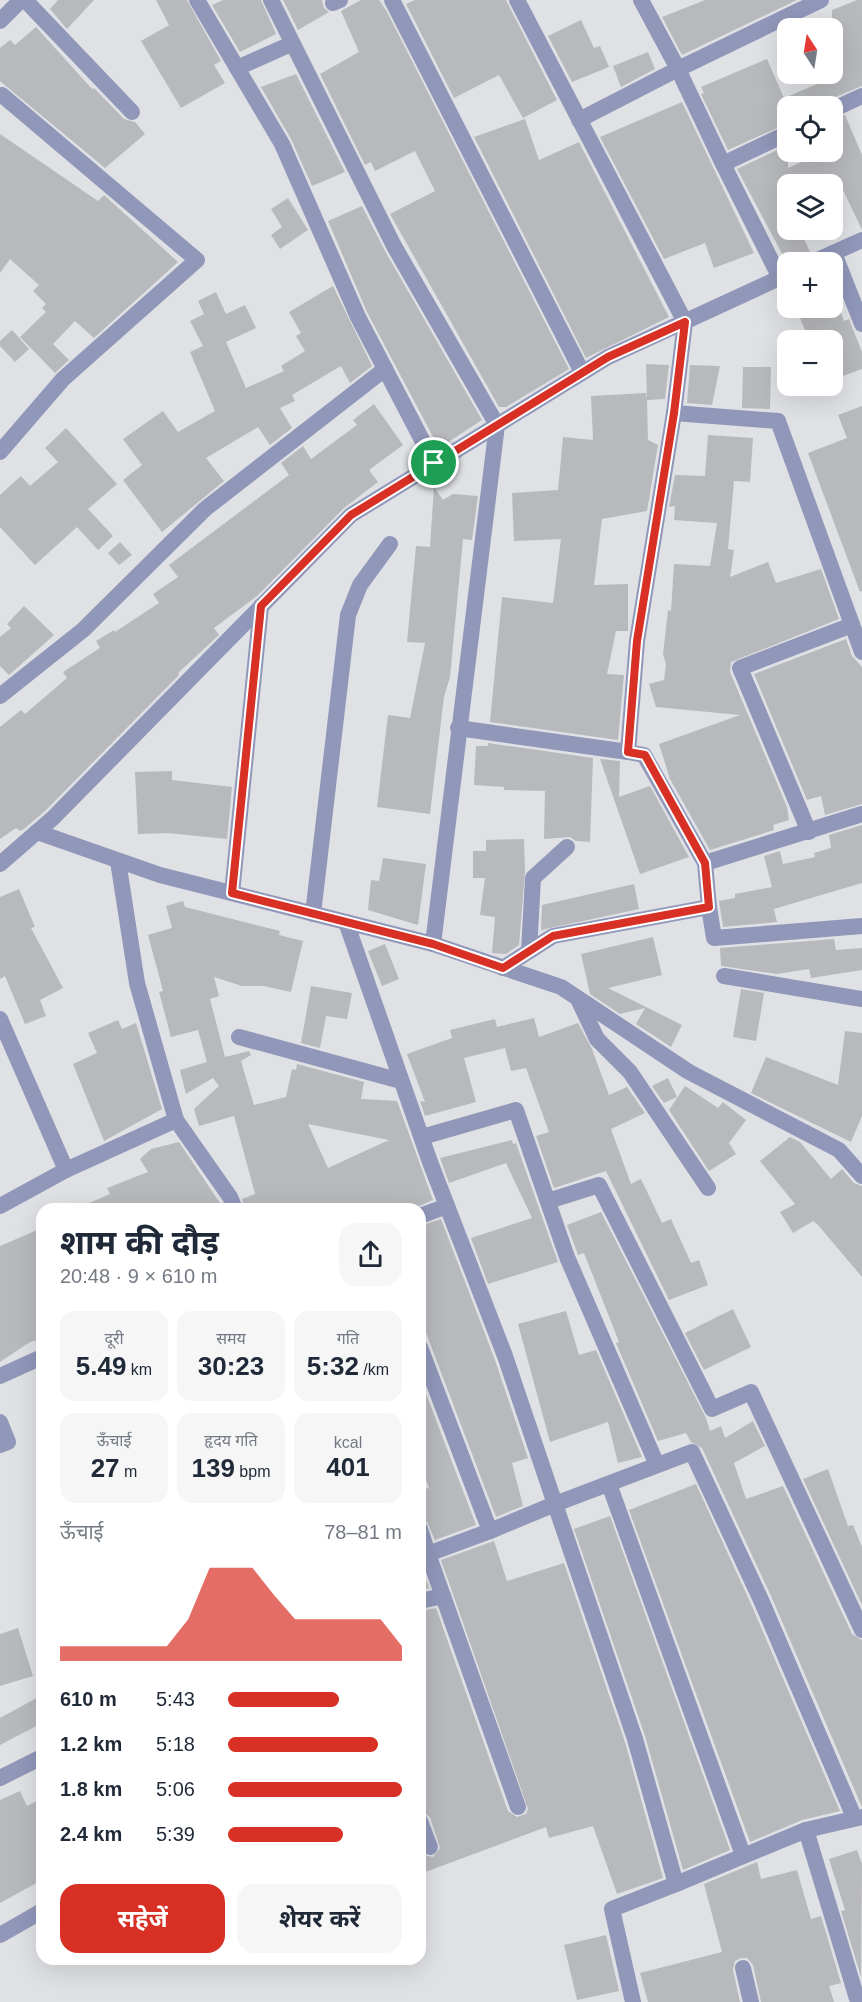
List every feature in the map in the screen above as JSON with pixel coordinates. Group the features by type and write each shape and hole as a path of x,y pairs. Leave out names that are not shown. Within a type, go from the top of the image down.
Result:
{"street":[{"path":"0,21 23,0 132,112"},
{"path":"197,0 282,144 358,317 434,463"},
{"path":"271,0 394,246 496,425 433,944"},
{"path":"392,0 582,372"},
{"path":"517,0 685,322 674,413 637,641 628,752"},
{"path":"641,0 678,69 723,164 777,263"},
{"path":"579,120 678,69 822,0"},
{"path":"237,68 291,44"},
{"path":"0,452 63,379 196,260 1,95"},
{"path":"843,105 862,96"},
{"path":"723,164 777,138"},
{"path":"836,252 862,240"},
{"path":"843,276 862,324"},
{"path":"0,864 37,832 351,515 608,357 777,279"},
{"path":"0,696 83,630 205,509 385,369"},
{"path":"674,413 778,421 862,652"},
{"path":"313,914 348,615 360,585 390,544"},
{"path":"232,893 261,606"},
{"path":"809,832 740,668 852,625"},
{"path":"458,728 645,755 705,863 714,938 862,926"},
{"path":"705,863 862,814"},
{"path":"37,832 118,861 232,893 433,944 561,987 689,1072 839,1150 862,1176"},
{"path":"529,951 533,878 567,847"},
{"path":"118,861 138,983 176,1120 232,1203"},
{"path":"503,968 553,936 709,907"},
{"path":"346,922 401,1081 505,1356 635,1740 676,1884"},
{"path":"724,976 862,999"},
{"path":"577,998 597,1039 630,1072 708,1188"},
{"path":"0,1019 66,1170"},
{"path":"239,1037 401,1081"},
{"path":"422,1137 516,1110 567,1257 657,1465"},
{"path":"0,1206 66,1170 176,1120"},
{"path":"548,1202 598,1185 712,1409 751,1392 862,1630"},
{"path":"426,1214 447,1206"},
{"path":"0,1376 36,1361"},
{"path":"426,1363 490,1531"},
{"path":"0,1422 8,1442 0,1445"},
{"path":"428,1554 692,1452 761,1600 858,1817 806,1830 612,1909 633,2002"},
{"path":"609,1484 743,1855"},
{"path":"426,1548 518,1807"},
{"path":"426,1600 443,1596"},
{"path":"1,1775 36,1760"},
{"path":"806,1830 858,2002"},
{"path":"426,1837 430,1847"},
{"path":"0,1935 36,1914"},
{"path":"743,1968 751,2002"}],"building":[{"path":"58,0 94,0 67,29 50,9"},
{"path":"156,0 187,0 221,61 214,65 225,83 181,108 141,41 169,25"},
{"path":"223,0 261,0 276,34 240,52 212,5"},
{"path":"283,0 322,0 324,8 329,12 298,30"},
{"path":"361,0 379,0 387,12 569,369 506,407 499,407 390,214 435,191 415,151 375,171 371,162 365,165 320,74 359,52 341,11"},
{"path":"415,0 506,0 557,100 523,118 499,75 454,98 406,4"},
{"path":"705,0 797,0 682,55 662,17"},
{"path":"862,0 862,86 838,96 789,96 817,84 843,84 843,18 832,18 832,10"},
{"path":"581,20 594,48 600,46 609,67 572,82 548,36"},
{"path":"36,27 92,89 94,88 124,119 135,122 145,134 105,168 0,81 0,48 10,40 15,45"},
{"path":"648,52 655,69 621,87 613,66"},
{"path":"767,59 783,96 777,96 777,128 728,150 701,94 704,93 701,87"},
{"path":"296,74 345,172 312,186 291,139 261,87"},
{"path":"682,102 754,253 714,268 705,243 664,259 600,137"},
{"path":"845,115 862,155 862,230 843,190 843,174 777,174 777,240 805,240 810,252 781,252 737,169 777,150 777,162 788,162 788,168 802,162 843,162 843,116"},
{"path":"525,119 539,160 579,142 669,317 586,358 474,137"},
{"path":"0,134 98,201 104,195 178,262 94,338 75,321 53,344 69,360 55,373 20,337 46,312 42,308 46,304 33,291 39,285 10,259 0,273"},
{"path":"288,198 308,230 280,249 271,235 282,227 271,209"},
{"path":"362,206 385,251 482,420 439,448 367,312 328,221"},
{"path":"333,286 372,366 350,383 341,366 292,395 295,401 280,408 292,428 270,445 258,427 206,458 224,481 162,532 123,480 142,465 123,439 163,411 178,432 215,411 190,352 203,346 190,321 204,314 198,301 216,292 226,314 245,305 256,328 226,342 246,388 284,371 281,366 305,351 296,336 301,333 289,312"},
{"path":"800,318 843,318 844,321 849,319 862,352 862,369 843,376 843,330 805,330"},
{"path":"12,330 29,349 15,362 0,346 0,341"},
{"path":"646,364 669,365 665,399 647,400 648,440 658,445 647,511 602,519 594,585 628,584 628,631 616,631 607,674 624,675 618,740 490,722 502,597 553,603 561,539 514,541 512,493 558,490 563,437 593,440 591,396 646,393 647,399"},
{"path":"690,365 720,366 712,405 687,403"},
{"path":"743,367 771,367 770,409 742,408"},
{"path":"374,404 403,445 369,470 378,482 344,508 257,596 214,628 219,635 178,673 179,675 46,810 24,829 20,831 16,828 0,839 0,727 21,710 25,714 67,678 63,672 100,648 96,641 114,630 115,632 159,603 153,594 178,577 169,565 289,475 281,463 303,446 311,459 357,425 353,420"},
{"path":"862,406 862,591 860,592 808,453 847,438 838,415"},
{"path":"66,428 117,484 88,509 113,536 98,550 77,527 35,565 0,527 0,495 21,476 30,486 58,462 45,448"},
{"path":"708,435 753,438 750,482 734,481 728,549 734,550 730,577 768,562 776,583 821,569 839,619 731,662 730,672 787,807 789,820 773,825 774,830 710,850 670,779 659,744 740,715 656,707 649,684 664,680 666,664 663,654 668,610 671,611 674,564 710,566 717,523 674,520 675,506 669,507 675,475 705,476"},
{"path":"434,487 443,500 453,494 478,496 472,540 463,539 450,677 444,697 430,814 377,807 388,715 410,718 425,643 407,642 416,546 430,547"},
{"path":"120,542 132,555 119,565 108,553"},
{"path":"24,606 54,635 9,675 0,666 0,637 11,628 7,624"},
{"path":"846,639 852,656 862,667 862,804 825,815 821,796 807,800 754,674"},
{"path":"488,743 593,758 590,842 576,841 570,837 544,839 545,791 504,790 504,787 474,785 476,746 488,746"},
{"path":"600,759 620,761 619,797 650,786 689,857 640,874"},
{"path":"172,771 172,780 232,787 227,839 168,833 138,834 135,772"},
{"path":"862,825 862,883 774,909 777,922 723,927 719,901 735,898 735,894 772,887 764,856 780,851 783,864 815,857 814,853 831,848 829,835"},
{"path":"524,839 525,872 519,945 506,954 492,953 495,917 480,915 485,878 473,878 473,851 486,851 486,840"},
{"path":"383,858 426,864 418,925 368,910 371,880 379,881"},
{"path":"634,884 639,909 541,930 542,905"},
{"path":"19,889 35,927 31,928 63,988 40,1000 46,1016 25,1024 5,976 0,979 0,897"},
{"path":"183,901 185,907 280,931 279,935 303,941 291,992 264,986 242,986 214,977 219,996 210,999 225,1057 249,1051 251,1055 241,1061 254,1105 286,1097 292,1069 296,1070 297,1064 364,1082 361,1099 397,1101 433,1200 426,1203 243,1203 242,1199 255,1194 234,1116 199,1126 194,1109 219,1086 213,1078 186,1094 180,1070 207,1062 198,1030 171,1037 159,992 163,991 148,935 172,928 166,906","holes":["308,1124 389,1140 328,1168"]},
{"path":"653,937 662,975 608,988 682,1025 671,1047 636,1024 645,1008 620,1014 590,994 581,954"},
{"path":"834,939 836,950 862,948 862,970 811,978 809,969 777,974 721,966 720,948"},
{"path":"385,944 399,979 382,986 368,951"},
{"path":"311,986 352,993 347,1019 326,1016 320,1048 301,1043"},
{"path":"741,989 764,993 756,1041 733,1037"},
{"path":"534,1018 539,1037 578,1023 592,1049 609,1095 627,1087 645,1113 611,1129 631,1184 641,1179 662,1223 671,1219 691,1263 699,1260 708,1285 669,1300 606,1171 554,1188 536,1136 549,1132 526,1068 511,1071 505,1048 464,1058 476,1102 425,1116 420,1101 425,1102 407,1054 452,1038 450,1030 495,1019 497,1027"},
{"path":"118,1020 122,1029 136,1023 162,1109 104,1141 73,1064 97,1053 88,1033"},
{"path":"845,1031 862,1033 862,1116 851,1142 751,1093 766,1057 838,1085"},
{"path":"668,1078 677,1097 664,1103 652,1086"},
{"path":"685,1086 718,1108 723,1102 746,1120 729,1143 736,1154 709,1171 669,1110"},
{"path":"790,1137 800,1142 831,1179 842,1169 854,1183 862,1186 862,1277 813,1221 793,1233 780,1212 795,1204 760,1161"},
{"path":"512,1140 513,1144 516,1143 558,1262 488,1284 471,1238 532,1218 506,1163 449,1183 440,1158"},
{"path":"179,1142 220,1203 90,1203 110,1194 107,1188 148,1172 140,1159 151,1149"},
{"path":"601,1212 706,1418 710,1431 721,1426 725,1438 753,1421 765,1446 734,1463 746,1499 783,1486 852,1634 862,1640 862,1807 771,1596 702,1448 691,1442 686,1433 658,1441 616,1343 619,1342 584,1253 578,1255 567,1225"},
{"path":"441,1219 495,1360 528,1458 512,1463 523,1506 496,1517 426,1333 426,1224"},
{"path":"36,1231 36,1340 0,1362 0,1246"},
{"path":"733,1309 751,1347 704,1370 685,1333"},
{"path":"566,1311 579,1355 596,1350 642,1457 618,1463 608,1422 550,1442 518,1324"},
{"path":"426,1394 476,1525 435,1540 426,1522 426,1489 429,1488 426,1480"},
{"path":"828,1469 848,1526 853,1525 862,1547 862,1605 803,1479"},
{"path":"696,1484 751,1604 840,1811 802,1820 750,1842 629,1510"},
{"path":"610,1516 730,1850 683,1870 645,1736 574,1529"},
{"path":"494,1541 507,1581 564,1563 625,1742 663,1878 617,1894 593,1826 549,1838 546,1827 426,1872 426,1855 433,1857 440,1848 430,1817 426,1815 426,1610 436,1608 508,1811 517,1817 526,1814 528,1809 441,1560"},
{"path":"18,1628 33,1676 0,1686 0,1634"},
{"path":"36,1698 36,1726 0,1745 0,1718"},
{"path":"20,1791 27,1806 36,1801 36,1883 0,1903 0,1800"},
{"path":"857,1850 862,1864 861,1977 841,1911 845,1910 829,1859"},
{"path":"757,1862 761,1879 797,1870 811,1919 821,1916 841,1983 829,1986 834,2002 761,2002 753,1965 747,1958 741,1958 735,1961 733,1970 740,2002 648,2002 640,1973 722,1952 704,1884"},
{"path":"606,1935 619,1991 577,2000 564,1945"}],"route":[{"path":"685,322 674,413 637,641 628,752 645,755 705,863 709,907 553,936 503,968 433,944 232,893 261,606 351,515 434,463 608,357 685,322"}]}
